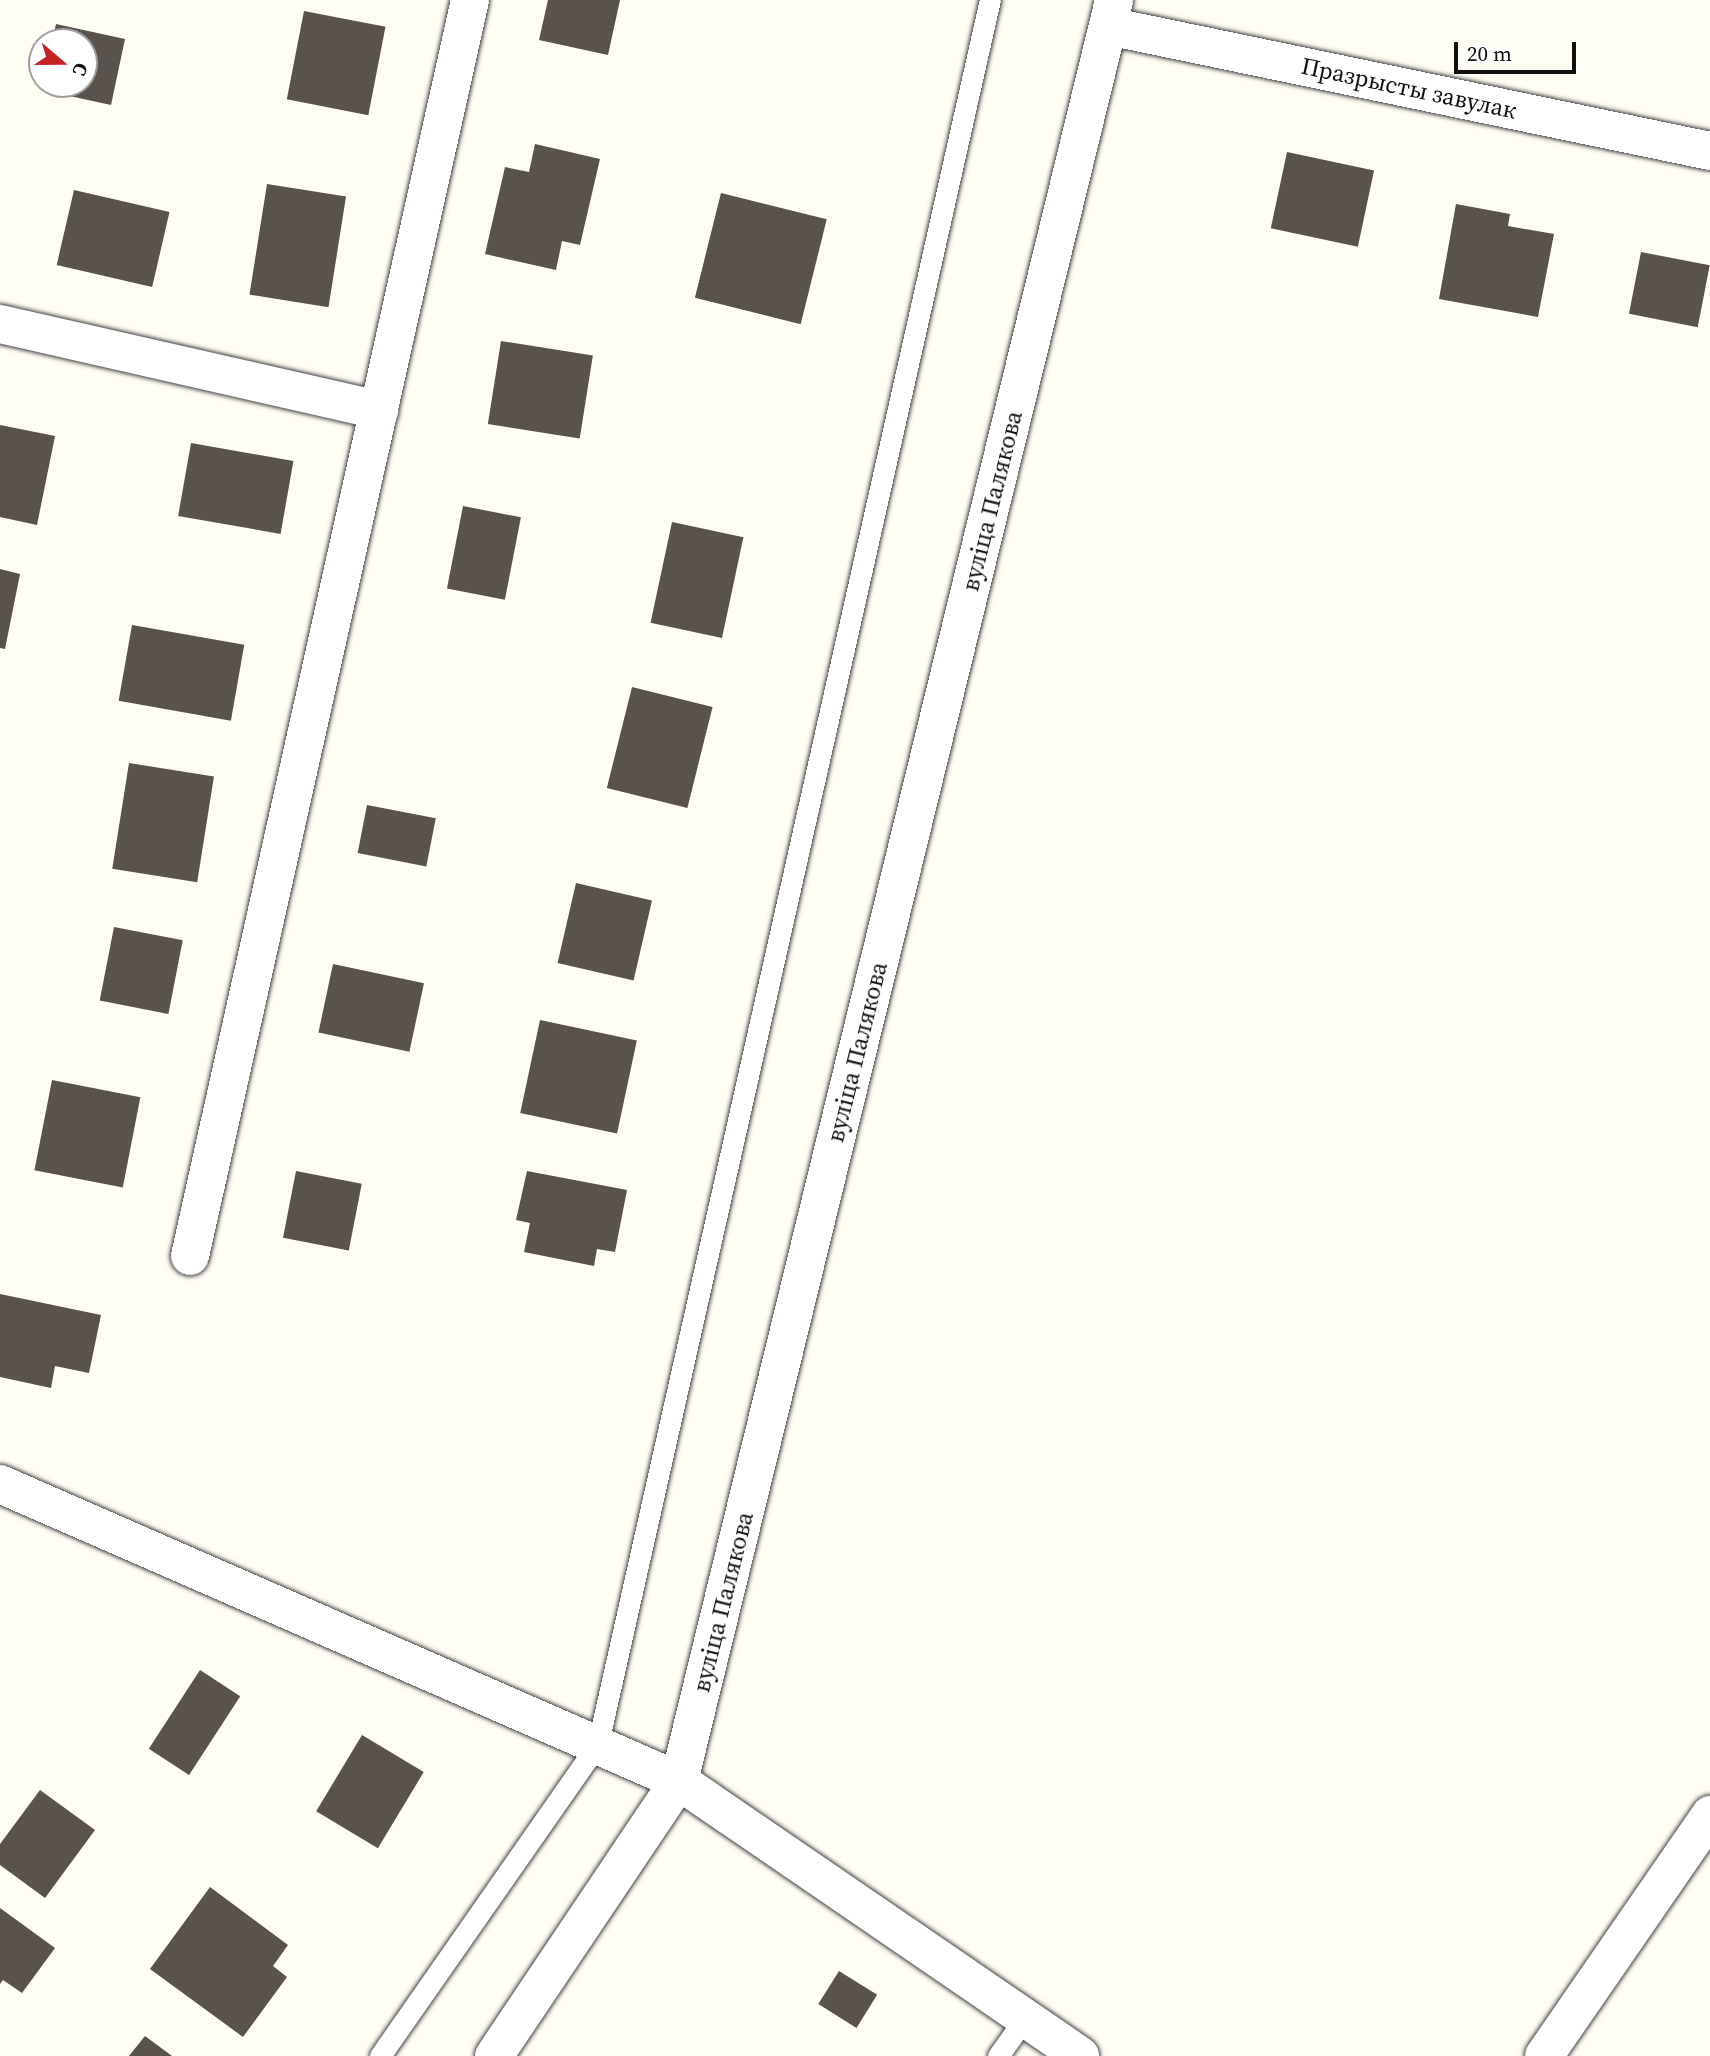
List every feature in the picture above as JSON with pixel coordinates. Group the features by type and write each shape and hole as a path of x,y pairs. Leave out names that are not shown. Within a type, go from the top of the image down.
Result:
{"street":[{"path":"190,1256 470,0"},
{"name":"Празрысты завулак","path":"1111,13 1710,150"},
{"name":"вуліца Палякова","path":"494,2056 679,1781 1111,13"},
{"path":"0,324 379,410"},
{"path":"0,1484 598,1743 679,1781 1080,2056"},
{"path":"1544,2056 1710,1815"}],"lane":[{"path":"380,2056 598,1743 990,0"},
{"path":"998,2056 1025,2018"}],"building":[{"path":"548,0 620,0 608,55 539,40"},
{"path":"304,11 385,27 368,115 287,99"},
{"path":"56,24 74,28 55,28"},
{"path":"98,33 125,39 111,105 79,98 98,98"},
{"path":"535,144 600,159 580,245 562,241 556,270 485,254 505,167 529,172"},
{"path":"1287,152 1374,171 1358,247 1271,228"},
{"path":"267,184 346,197 328,307 249,295"},
{"path":"74,190 169,212 152,287 57,265"},
{"path":"721,193 827,219 801,324 695,298"},
{"path":"1456,204 1510,214 1508,226 1554,234 1538,317 1439,299"},
{"path":"1641,252 1710,265 1698,327 1629,314"},
{"path":"501,341 593,356 580,439 488,424"},
{"path":"0,425 55,436 37,525 0,517"},
{"path":"191,443 293,461 281,534 178,516"},
{"path":"463,506 521,517 505,600 447,588"},
{"path":"672,522 743,537 722,638 651,623"},
{"path":"0,569 20,574 5,649 0,648"},
{"path":"132,625 244,645 231,721 119,701"},
{"path":"632,687 713,707 687,808 607,788"},
{"path":"129,763 214,776 197,882 112,869"},
{"path":"367,805 436,818 426,866 358,853"},
{"path":"576,883 652,901 634,980 558,963"},
{"path":"114,927 183,940 168,1014 100,1001"},
{"path":"333,964 424,983 409,1052 318,1032"},
{"path":"540,1020 637,1041 617,1134 520,1113"},
{"path":"52,1080 140,1097 123,1187 34,1170"},
{"path":"296,1171 362,1184 349,1251 283,1238"},
{"path":"527,1171 627,1190 615,1252 597,1249 594,1266 524,1252 530,1223 516,1220"},
{"path":"0,1294 101,1315 89,1373 55,1366 51,1388 0,1377"},
{"path":"200,1670 240,1696 189,1775 149,1749"},
{"path":"362,1735 424,1772 378,1848 316,1811"},
{"path":"40,1790 95,1830 45,1898 0,1865 0,1844"},
{"path":"210,1887 288,1945 273,1966 287,1977 243,2037 150,1969"},
{"path":"0,1908 55,1948 22,1993 3,1980 0,1984"},
{"path":"839,1971 877,1995 856,2028 818,2004"},
{"path":"145,2036 172,2056 129,2056"}]}
